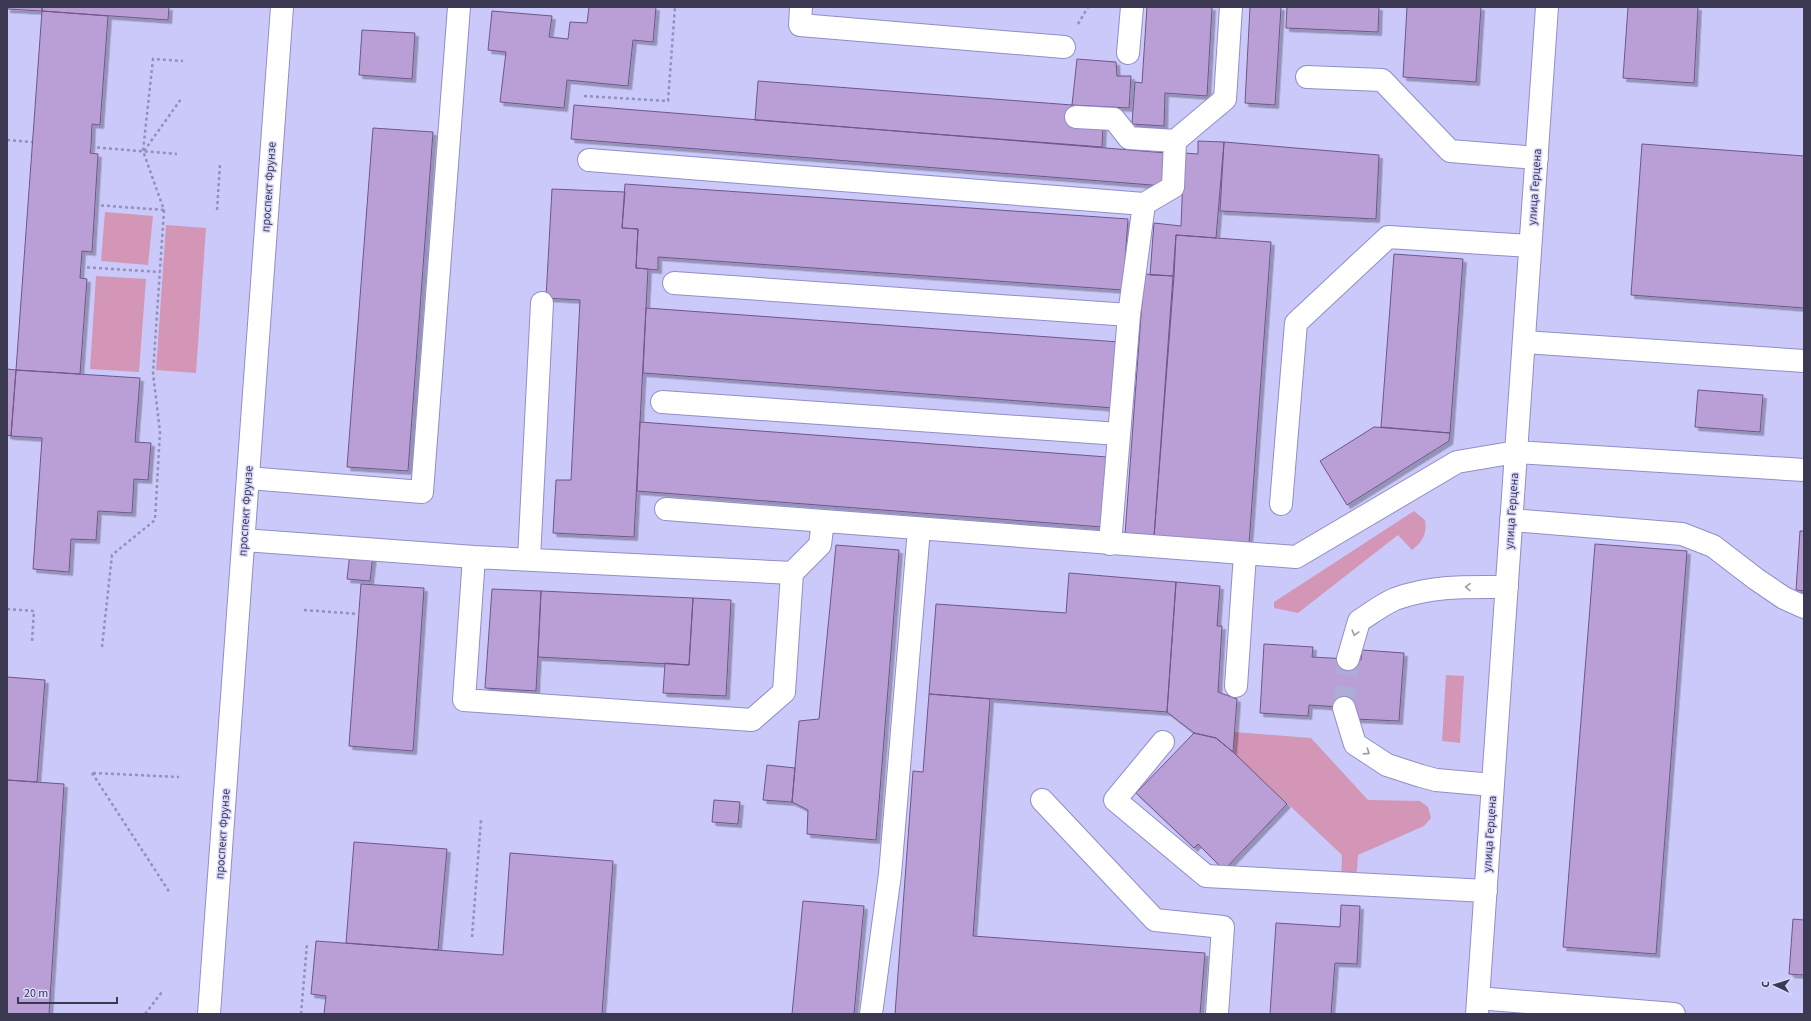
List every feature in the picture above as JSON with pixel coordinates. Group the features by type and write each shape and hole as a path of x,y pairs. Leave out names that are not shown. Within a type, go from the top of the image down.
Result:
{"street":[{"name":"проспект Фрунзе","path":"209,1014 282,7"},
{"path":"248,478 422,492 459,7"},
{"path":"801,7 800,24 1064,47"},
{"path":"1128,53 1132,7"},
{"path":"589,160 1144,204 1173,187 1175,142 1225,98 1231,7"},
{"name":"улица Герцена","path":"1478,1006 1547,7"},
{"path":"1307,77 1382,80 1450,151 1537,158"},
{"path":"1076,117 1114,119 1129,138 1175,142"},
{"path":"1110,544 1129,315 1144,204"},
{"path":"1281,504 1296,323 1388,237 1530,246"},
{"path":"674,283 1129,315"},
{"path":"529,559 542,303"},
{"path":"1524,342 1804,361"},
{"path":"662,402 1119,434"},
{"path":"666,509 1296,557 1457,462 1516,452 1804,470"},
{"path":"1511,520 1682,534 1713,546 1779,595 1804,607"},
{"path":"474,557 464,700 752,720 784,692 792,573 820,545 823,521"},
{"path":"871,1014 890,874 919,529"},
{"path":"244,540 474,557 792,573"},
{"path":"1236,686 1245,554"},
{"path":"1348,659 1359,621 1394,599 1434,588 1450,586 1507,587"},
{"path":"1344,708 1355,744 1387,765 1436,780 1493,785"},
{"path":"1163,742 1115,800 1206,876 1486,891"},
{"path":"1042,800 1155,920 1224,927 1217,1014"},
{"path":"1478,1006 1674,1014"}],"path":[{"path":"584,96 668,101 675,7"},
{"path":"102,647 112,555 155,520 160,432 153,373 164,210 143,152 153,59 183,61"},
{"path":"143,152 180,99"},
{"path":"7,140 32,142"},
{"path":"90,148 177,154"},
{"path":"217,210 220,164"},
{"path":"95,205 164,210"},
{"path":"81,266 160,272"},
{"path":"7,609 34,611 32,641"},
{"path":"304,610 359,614"},
{"path":"170,893 92,773 179,777"},
{"path":"472,937 480,820"},
{"path":"301,1014 307,944"},
{"path":"145,1014 162,992"}],"shaded area":[{"path":"105,212 153,216 148,265 101,261"},
{"path":"166,225 206,228 196,373 156,370"},
{"path":"96,276 146,279 139,372 90,369"},
{"path":"1414,511 1425,520 1425,533 1419,543 1412,550 1398,535 1298,613 1274,608 1274,602"},
{"path":"1446,675 1464,676 1460,743 1442,741"},
{"path":"1234,732 1311,738 1368,800 1420,801 1428,807 1431,818 1424,826 1358,855 1356,884 1341,883 1342,855 1233,752"}],"building":[{"path":"7,7 42,7 42,11 7,9"},
{"path":"42,7 169,7 168,20 42,11"},
{"path":"589,7 656,7 653,42 633,40 628,86 567,80 564,108 500,102 506,52 488,50 492,11 552,16 549,37 568,39 570,22 587,23"},
{"path":"1147,7 1212,7 1207,96 1165,93 1164,126 1132,124 1135,82 1142,83"},
{"path":"1250,7 1281,7 1275,105 1245,103"},
{"path":"1287,7 1379,7 1378,32 1286,28"},
{"path":"1407,7 1481,7 1476,82 1403,77"},
{"path":"1628,7 1698,7 1694,83 1623,78"},
{"path":"42,11 108,16 100,125 92,124 90,153 98,154 92,252 82,251 80,278 87,279 80,374 16,370"},
{"path":"362,30 415,33 412,79 359,75"},
{"path":"1077,59 1116,62 1117,76 1131,76 1129,108 1072,105"},
{"path":"758,81 1072,105 1071,123 1103,126 1102,147 755,120"},
{"path":"574,105 1167,153 1164,186 571,139"},
{"path":"373,128 433,132 408,471 347,467"},
{"path":"1198,141 1224,142 1216,238 1176,235 1174,276 1150,275 1154,223 1181,226 1184,153 1198,154"},
{"path":"1224,142 1379,155 1376,219 1220,211"},
{"path":"1642,144 1804,156 1804,308 1631,295"},
{"path":"625,184 1128,219 1123,290 658,257 658,270 636,268 638,229 622,228"},
{"path":"552,189 625,192 622,228 638,229 636,268 648,269 634,537 553,533 556,480 571,480 580,300 546,298"},
{"path":"1176,235 1271,242 1249,544 1154,537"},
{"path":"1394,254 1463,259 1450,433 1381,427"},
{"path":"1144,274 1174,276 1154,537 1125,535"},
{"path":"646,308 1119,342 1114,408 643,373"},
{"path":"7,369 16,370 11,436 7,435"},
{"path":"16,370 140,378 135,442 151,443 148,480 134,479 132,513 98,511 96,540 71,539 69,572 33,569 42,438 11,436"},
{"path":"1698,390 1763,395 1760,432 1695,427"},
{"path":"640,422 1107,457 1102,527 637,491"},
{"path":"1374,427 1450,433 1449,441 1347,505 1320,461"},
{"path":"1800,531 1804,531 1804,591 1796,590"},
{"path":"1595,544 1687,551 1656,954 1563,947"},
{"path":"836,545 899,550 876,840 807,834 808,810 792,802 799,721 819,719"},
{"path":"350,553 373,555 370,581 347,579"},
{"path":"1069,573 1176,582 1167,712 929,694 936,604 1066,613"},
{"path":"1176,582 1220,586 1217,626 1222,626 1218,692 1237,699 1233,752 1216,738 1194,733 1167,712"},
{"path":"361,584 424,588 413,751 349,746"},
{"path":"492,589 541,591 536,691 485,688"},
{"path":"541,591 693,598 689,665 538,657"},
{"path":"693,598 731,600 726,696 663,693 665,663 689,665"},
{"path":"1264,644 1313,647 1312,657 1361,660 1362,650 1404,653 1399,721 1355,719 1356,708 1309,705 1308,716 1260,713"},
{"path":"7,677 45,680 37,782 7,780"},
{"path":"929,694 990,699 973,936 1205,953 1200,1014 895,1014 913,771 923,772"},
{"path":"1194,733 1216,738 1233,752 1287,804 1224,870 1198,844 1194,848 1136,793"},
{"path":"767,765 795,768 792,802 763,800"},
{"path":"7,780 64,784 49,1014 7,1014"},
{"path":"714,800 740,802 738,824 712,822"},
{"path":"354,842 447,849 438,950 346,943"},
{"path":"510,853 613,861 602,1014 324,1014 326,996 311,994 316,941 503,955"},
{"path":"803,901 864,906 854,1014 792,1014"},
{"path":"1341,905 1360,906 1357,964 1335,963 1331,1014 1270,1014 1276,923 1340,927"},
{"path":"1793,919 1804,920 1804,975 1789,974"}],"tunnel":[{"path":"1344,708 1348,659"}]}
